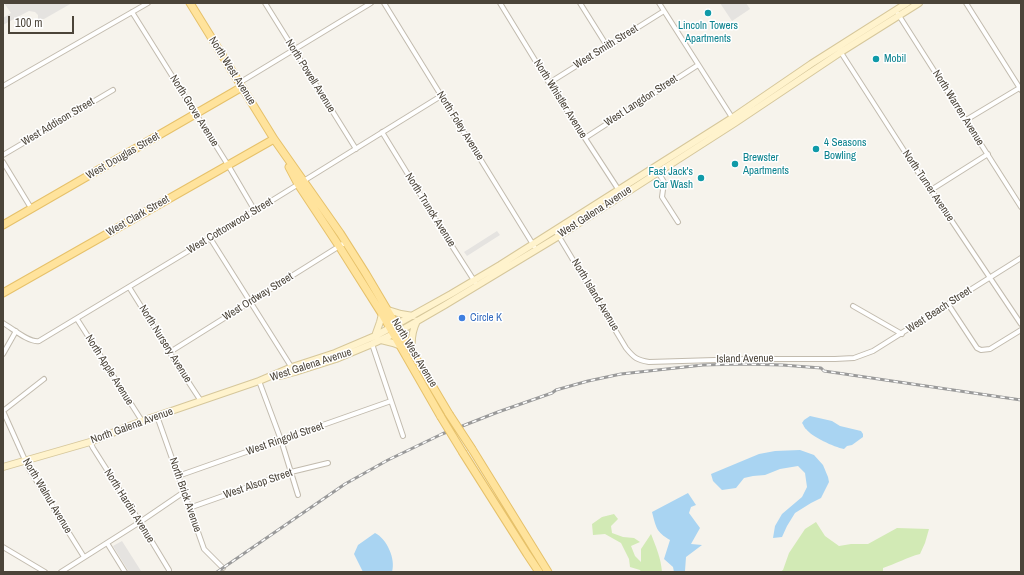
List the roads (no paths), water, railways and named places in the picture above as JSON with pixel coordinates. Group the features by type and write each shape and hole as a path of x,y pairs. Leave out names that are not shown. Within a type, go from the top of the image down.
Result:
{"main road":[{"name":"North West Avenue","path":"190,3 339,246 385,312"},
{"name":"West Galena Avenue","path":"898,13 907,3"},
{"name":"West Galena Avenue","path":"293,370 375,336 417,321 535,247 559,236 620,192 658,172 839,50 898,13 919,3"},
{"name":"West Douglas Street","path":"3,225 196,114 241,85"},
{"name":"West Galena Avenue","path":"535,247 555,230 620,192 734,120"},
{"name":"West Clark Street","path":"3,293 274,139"},
{"name":"North West Avenue","path":"300,183 346,242 395,329 412,350 548,572"},
{"name":"West Galena Avenue","path":"259,381 293,370 336,359 381,340 413,316 476,283"},
{"path":"375,336 385,312 413,316"},
{"path":"412,350 413,330 417,321"},
{"name":"North West Avenue","path":"395,329 401,346 441,417 539,572"},
{"path":"381,340 401,346"},
{"name":"North Galena Avenue","path":"3,467 90,442 142,421 259,381"}],"street":[{"path":"3,86 148,3"},
{"name":"North Powell Avenue","path":"265,3 356,149"},
{"name":"West Douglas Street","path":"241,85 370,3"},
{"name":"North Foley Avenue","path":"384,3 535,247"},
{"name":"North Whistler Avenue","path":"500,3 549,83 620,192"},
{"path":"580,3 607,46"},
{"path":"659,3 734,120"},
{"path":"966,3 1021,88 966,120"},
{"name":"West Smith Street","path":"549,83 664,11"},
{"name":"North Grove Avenue","path":"132,12 255,210"},
{"name":"North Warren Avenue","path":"898,13 1021,207"},
{"name":"North Turner Avenue","path":"839,50 923,180 1021,324"},
{"name":"West Langdon Street","path":"585,138 698,65"},
{"name":"West Addison Street","path":"3,155 113,90"},
{"name":"West Cottonwood Street","path":"16,331 29,339 36,342 39,341 441,96"},
{"name":"North Trunck Avenue","path":"382,132 476,283"},
{"path":"931,190 988,154"},
{"path":"3,162 31,208"},
{"path":"658,172 664,182 662,197 678,222"},
{"name":"North Island Avenue","path":"555,230 626,348 632,356 637,359"},
{"path":"210,238 293,370"},
{"name":"West Ordway Street","path":"170,352 346,242"},
{"name":"West Beach Street","path":"854,358 866,355 902,334 1021,258"},
{"name":"North Nursery Avenue","path":"129,287 201,401"},
{"path":"948,304 977,348 981,350 990,349 1021,330"},
{"path":"853,306 902,334"},
{"name":"North Apple Avenue","path":"77,319 142,421"},
{"path":"3,323 16,331 3,354"},
{"path":"372,344 403,436"},
{"name":"Island Avenue","path":"637,359 649,362 854,358"},
{"path":"3,411 44,379"},
{"path":"259,381 281,440 298,495"},
{"name":"West Ringold Street","path":"178,476 391,401"},
{"name":"North Walnut Avenue","path":"3,411 24,461 84,557"},
{"name":"North Brick Avenue","path":"157,416 204,549 223,568"},
{"name":"North Hardin Avenue","path":"90,442 169,571"},
{"name":"West Alsop Street","path":"189,508 291,472 328,463"},
{"path":"61,572 184,492"},
{"path":"107,543 125,572"},
{"path":"3,547 45,572"}],"water":[{"path":"810,416 832,421 840,426 861,431 863,437 844,449 835,446 818,438 805,428 802,423"},
{"path":"800,450 814,455 823,465 829,482 821,498 795,513 782,537 773,538 775,526 782,514 802,497 807,487 805,473 798,466 780,469 765,475 744,478 736,488 722,490 713,481 711,474 759,454 775,451"},
{"path":"688,493 696,505 691,507 689,513 700,528 691,544 702,545 686,557 685,571 674,572 673,567 664,559 670,540 657,529 652,512"},
{"path":"375,533 383,540 390,550 393,561 392,572 363,572 354,554 358,545"}],"railway":[{"path":"217,572 345,484 388,460 442,434 552,393 556,390 588,381 621,374 703,365 782,365 821,368 824,371 1021,400"}],"place":[{"name":"Lincoln Towers Apartments","path":"708,13"},
{"name":"Mobil","path":"876,59"},
{"name":"4 Seasons Bowling","path":"816,149"},
{"name":"Brewster Apartments","path":"735,164"},
{"name":"Fast Jack's Car Wash","path":"701,178"},
{"name":"Circle K","path":"462,318"}]}
